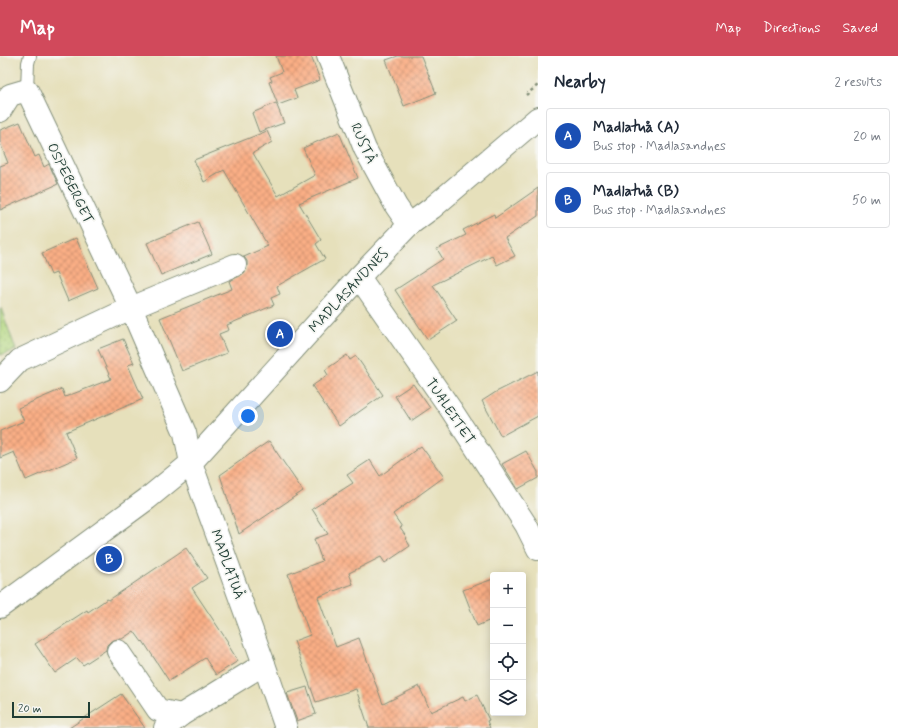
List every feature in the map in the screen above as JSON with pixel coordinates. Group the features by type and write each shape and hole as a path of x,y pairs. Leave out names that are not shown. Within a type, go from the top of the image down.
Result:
{"street":[{"name":"RUSTÅ","path":"328,56 365,149 396,206 409,225"},
{"path":"0,111 10,95 26,90"},
{"name":"OSPEBERGET","path":"26,90 131,308 185,433 191,463"},
{"name":"MADLASANDNES","path":"0,607 147,499 191,463 359,277 409,225 432,208 538,118"},
{"path":"0,381 20,360 131,308 234,265"},
{"name":"TUALEITET","path":"359,277 452,411 526,525 538,549"},
{"name":"MADLATUÅ","path":"191,463 286,728"},
{"path":"118,651 158,710 173,722 264,664"}],"lane":[{"path":"26,90 30,56"}],"green space":[{"path":"1,308 16,350 0,355 0,309"}],"building":[{"path":"276,56 311,56 320,80 294,90 297,98 278,105 269,82 272,81 270,77 282,72"},
{"path":"398,56 421,56 436,93 404,106 386,60"},
{"path":"276,103 284,123 259,132 252,113"},
{"path":"20,122 35,157 39,155 44,167 49,164 58,184 0,210 0,166 8,163 0,143 0,130"},
{"path":"267,131 272,142 253,153 278,196 315,175 303,148 339,132 358,178 299,203 321,240 316,244 325,259 277,286 280,294 271,298 274,305 227,325 229,330 219,334 227,353 182,371 160,318 232,289 229,281 240,276 245,272 247,267 247,261 244,257 268,246 224,170 204,182 194,160"},
{"path":"538,188 538,216 505,238 515,256 497,265 492,256 433,285 457,321 428,340 395,290 443,259 437,249 466,235 463,230 494,214 495,218"},
{"path":"198,222 212,254 161,275 147,243"},
{"path":"76,238 98,288 68,301 56,273 51,275 42,253"},
{"path":"123,339 134,363 128,365 143,399 66,432 77,458 26,480 14,452 0,458 0,431 24,421 18,408 62,389 65,397 111,379 98,349"},
{"path":"347,355 350,360 356,356 383,395 339,426 312,386 328,375 325,370"},
{"path":"538,371 538,416 501,436 482,401 496,392"},
{"path":"413,384 430,408 411,421 395,396"},
{"path":"269,441 303,491 239,534 220,475"},
{"path":"421,446 444,477 393,514 402,527 400,528 407,538 406,539 410,546 385,563 381,557 349,573 353,584 318,597 336,647 359,638 383,704 419,686 431,712 463,697 465,701 477,695 489,720 487,721 490,728 369,728 356,689 316,702 294,641 310,635 288,574 322,561 314,539 328,534 312,509 353,483 347,475 370,460 380,476"},
{"path":"526,451 538,472 538,478 518,489 502,464"},
{"path":"186,548 207,578 192,588 228,642 227,643 238,661 216,675 205,658 169,681 143,641 142,642 134,631 122,639 111,641 107,645 106,650 83,665 77,658 55,673 35,644 87,610 88,612 107,599 109,600"},
{"path":"490,580 490,620 477,626 463,590"},
{"path":"307,687 316,714 297,721 287,693"},
{"path":"121,694 145,728 69,728"}],"place":[{"name":"Madlatuå (A)","path":"280,334"},
{"name":"Madlatuå (B)","path":"109,559"}]}
